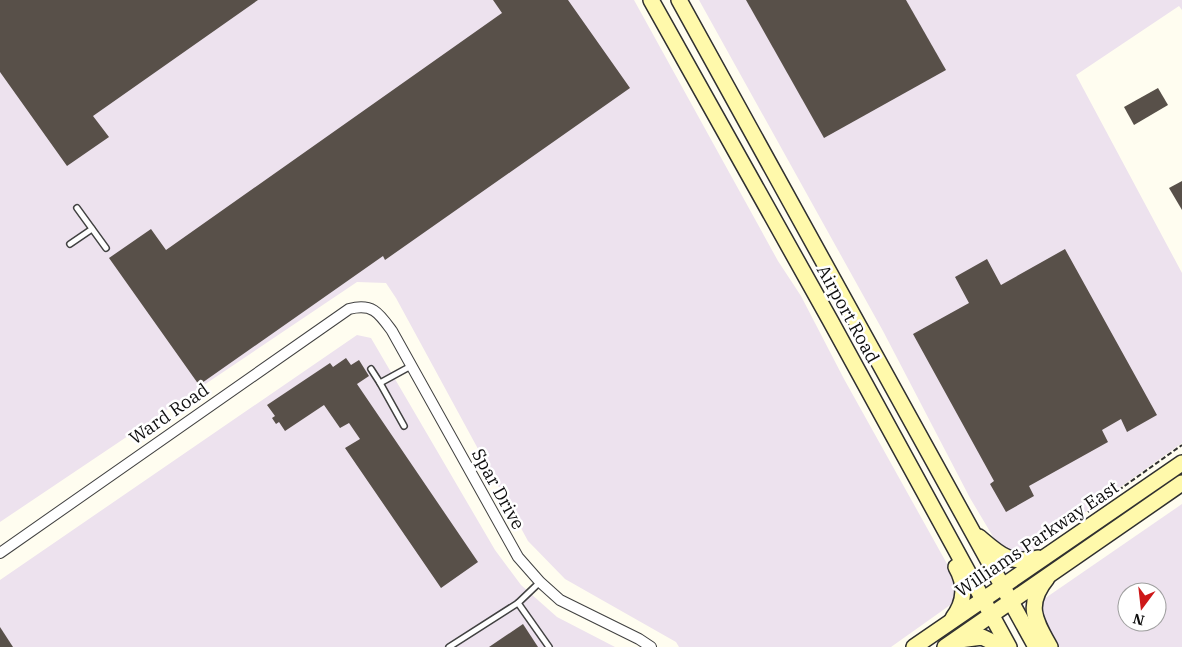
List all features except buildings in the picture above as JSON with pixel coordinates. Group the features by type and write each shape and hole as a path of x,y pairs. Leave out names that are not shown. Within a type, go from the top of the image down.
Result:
{"main road":[{"name":"Airport Road","path":"651,0 830,320 1009,647"},
{"name":"Airport Road","path":"679,0 1036,647"},
{"name":"Williams Parkway East","path":"914,647 1182,462"},
{"name":"Williams Parkway East","path":"948,645 1182,483"},
{"path":"972,531 1001,555 1013,560 1031,559 1046,555"},
{"path":"946,533 946,548 963,584 959,608 950,621"},
{"path":"1050,647 1037,622 1034,607 1040,588 1054,570"},
{"path":"948,645 977,637 992,640 1003,647"}],"street":[{"name":"Spar Drive","path":"360,306 369,307 380,314 392,331 518,557 540,582 560,600 648,646"},
{"name":"Ward Road","path":"0,553 348,308 360,306"}],"lane":[{"path":"77,208 106,248"},
{"path":"70,244 92,229"},
{"path":"380,383 411,365"},
{"path":"371,369 404,426"},
{"path":"449,647 518,603 540,582"},
{"path":"518,603 549,647"}],"path":[{"path":"1086,514 1182,445"}],"shaded area":[{"path":"0,0 634,0 778,261 801,296 844,379 951,571 955,587 953,603 891,647 679,647 676,642 565,579 528,541 396,298 386,283 357,282 0,522"},
{"path":"699,0 1182,0 1182,10 1179,6 1076,75 1182,273 1182,443 1031,551 1015,553 998,545 970,498 883,331"},
{"path":"357,335 371,338 495,550 521,585 557,617 615,647 0,647 0,580"},
{"path":"1182,504 1182,647 1055,647 1045,628 1041,609 1044,599"}]}
